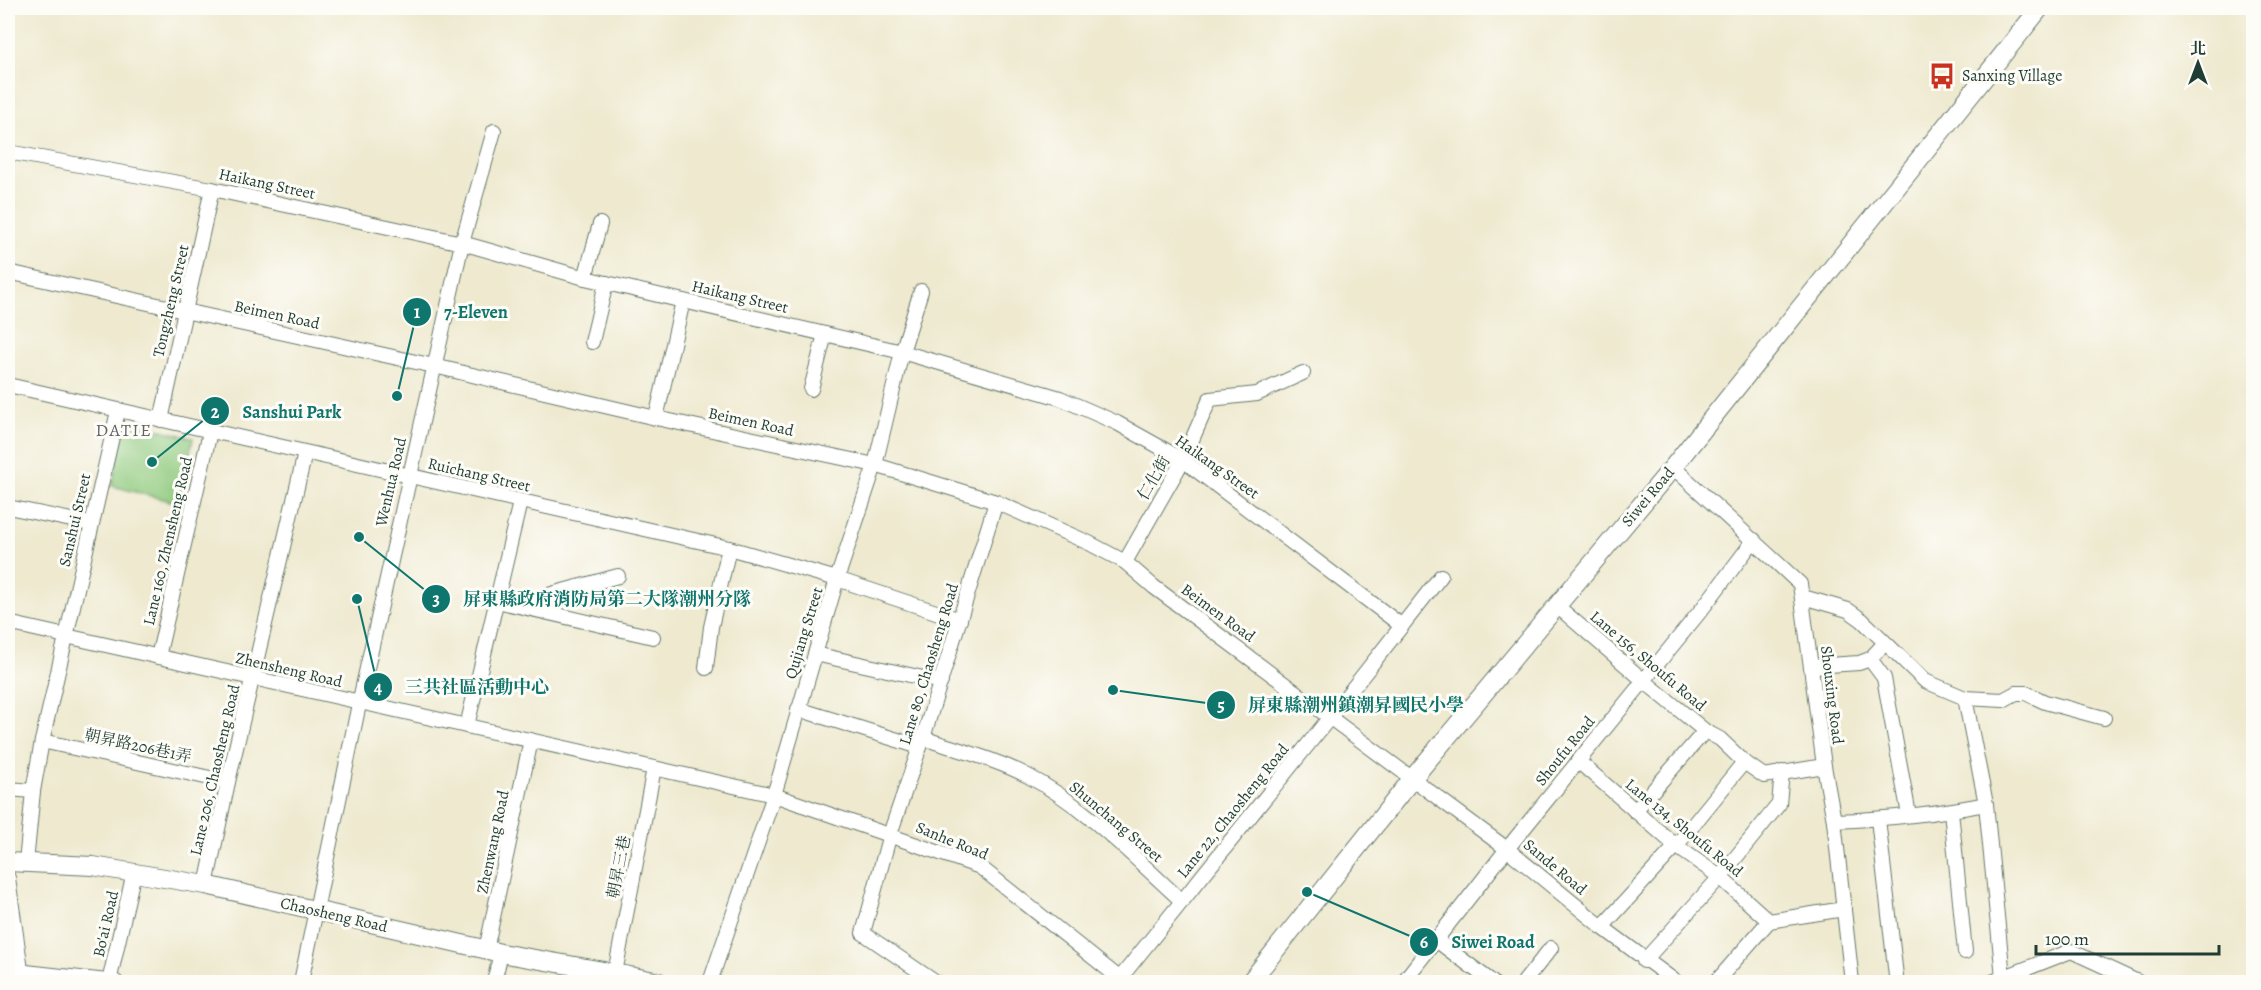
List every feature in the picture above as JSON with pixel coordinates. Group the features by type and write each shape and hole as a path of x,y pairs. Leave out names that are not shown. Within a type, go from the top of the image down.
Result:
{"main road":[{"name":"Siwei Road","path":"1250,982 1412,779 1673,467 2040,8"},
{"name":"Chaosheng Road","path":"8,862 93,866 206,885 494,952 659,982"}],"street":[{"name":"Wenhua Road","path":"301,982 409,476 462,243 494,131"},
{"name":"Haikang Street","path":"8,152 212,189 462,243 585,278 902,352 1060,398 1118,423 1183,460 1402,626"},
{"name":"Tongzheng Street","path":"161,420 212,189"},
{"path":"585,278 600,224"},
{"name":"Beimen Road","path":"8,272 875,465 996,502 1089,543 1125,562 1154,587 1331,716 1412,779"},
{"path":"592,342 606,283"},
{"name":"Qujiang Street","path":"710,982 774,795 837,579 875,465 902,352 921,291"},
{"path":"656,418 683,301"},
{"path":"811,390 825,334"},
{"name":"仁化街","path":"1125,562 1183,460 1210,399 1257,394 1303,373"},
{"name":"Ruichang Street","path":"8,385 729,548 837,579 960,620"},
{"name":"Sanshui Street","path":"26,863 33,790 42,741 118,411"},
{"name":"Lane 160, Zhensheng Road","path":"158,657 210,432"},
{"name":"Lane 206, Chaosheng Road","path":"206,885 305,453"},
{"name":"Shouxing Road","path":"1673,467 1800,584 1824,766 1834,821 1852,982"},
{"path":"466,726 520,502"},
{"name":"Lane 80, Chaosheng Road","path":"935,982 863,933 890,834 922,742 996,502"},
{"path":"8,507 91,524"},
{"name":"Shoufu Road","path":"1403,982 1642,680 1702,609 1754,540"},
{"path":"706,668 711,627 729,548"},
{"path":"513,605 618,576"},
{"name":"Lane 22, Chaosheng Road","path":"1120,981 1441,576"},
{"path":"1803,597 1848,610 1862,620 1884,644 1925,681 1965,698 2003,700 2016,693 2026,693 2045,702 2104,718"},
{"path":"497,601 652,637"},
{"name":"Lane 156, Shoufu Road","path":"1557,606 1642,680 1705,731 1720,739 1744,762 1764,776 1824,766"},
{"name":"Zhensheng Road","path":"8,623 359,704 774,795"},
{"path":"1812,666 1859,663 1870,659 1884,644"},
{"path":"815,654 940,682"},
{"path":"1870,659 1884,678 1909,815"},
{"path":"1965,698 1986,804 1998,980 2072,951 2138,982"},
{"name":"Shunchang Street","path":"798,709 992,762 1026,775 1090,818 1182,901"},
{"path":"1635,811 1705,731"},
{"name":"Zhenwang Road","path":"495,982 494,952 531,740"},
{"name":"朝昇路206巷1弄","path":"42,741 228,782"},
{"name":"Lane 134, Shoufu Road","path":"1578,761 1676,846 1720,877 1769,921"},
{"path":"1602,927 1676,846 1744,762"},
{"name":"朝昇三巷","path":"615,973 654,768"},
{"path":"1644,961 1720,877 1779,804 1782,772"},
{"name":"Sande Road","path":"1412,779 1507,849 1644,961 1676,982"},
{"path":"8,789 33,790"},
{"name":"Sanhe Road","path":"774,795 980,867 1120,981"},
{"path":"1834,821 1951,811 1986,804"},
{"path":"1951,811 1965,951"},
{"path":"1878,819 1896,976"},
{"name":"Bo'ai Road","path":"112,982 134,872"},
{"path":"8,878 14,970 112,982"},
{"path":"1716,982 1769,921 1844,909"},
{"path":"1436,940 1492,982"},
{"path":"1524,982 1551,948"}],"green space":[{"path":"125,421 193,438 179,503 112,486"}],"place":[{"name":"Sanxing Village","path":"1942,76"},
{"name":"7-Eleven","path":"397,396"},
{"name":"Sanshui Park","path":"152,462"},
{"name":"屏東縣政府消防局第二大隊潮州分隊","path":"359,537"},
{"name":"三共社區活動中心","path":"357,599"},
{"name":"屏東縣潮州鎮潮昇國民小學","path":"1113,690"},
{"name":"Siwei Road","path":"1307,892"}],"district":[{"name":"DATIE","path":"124,430"}]}
